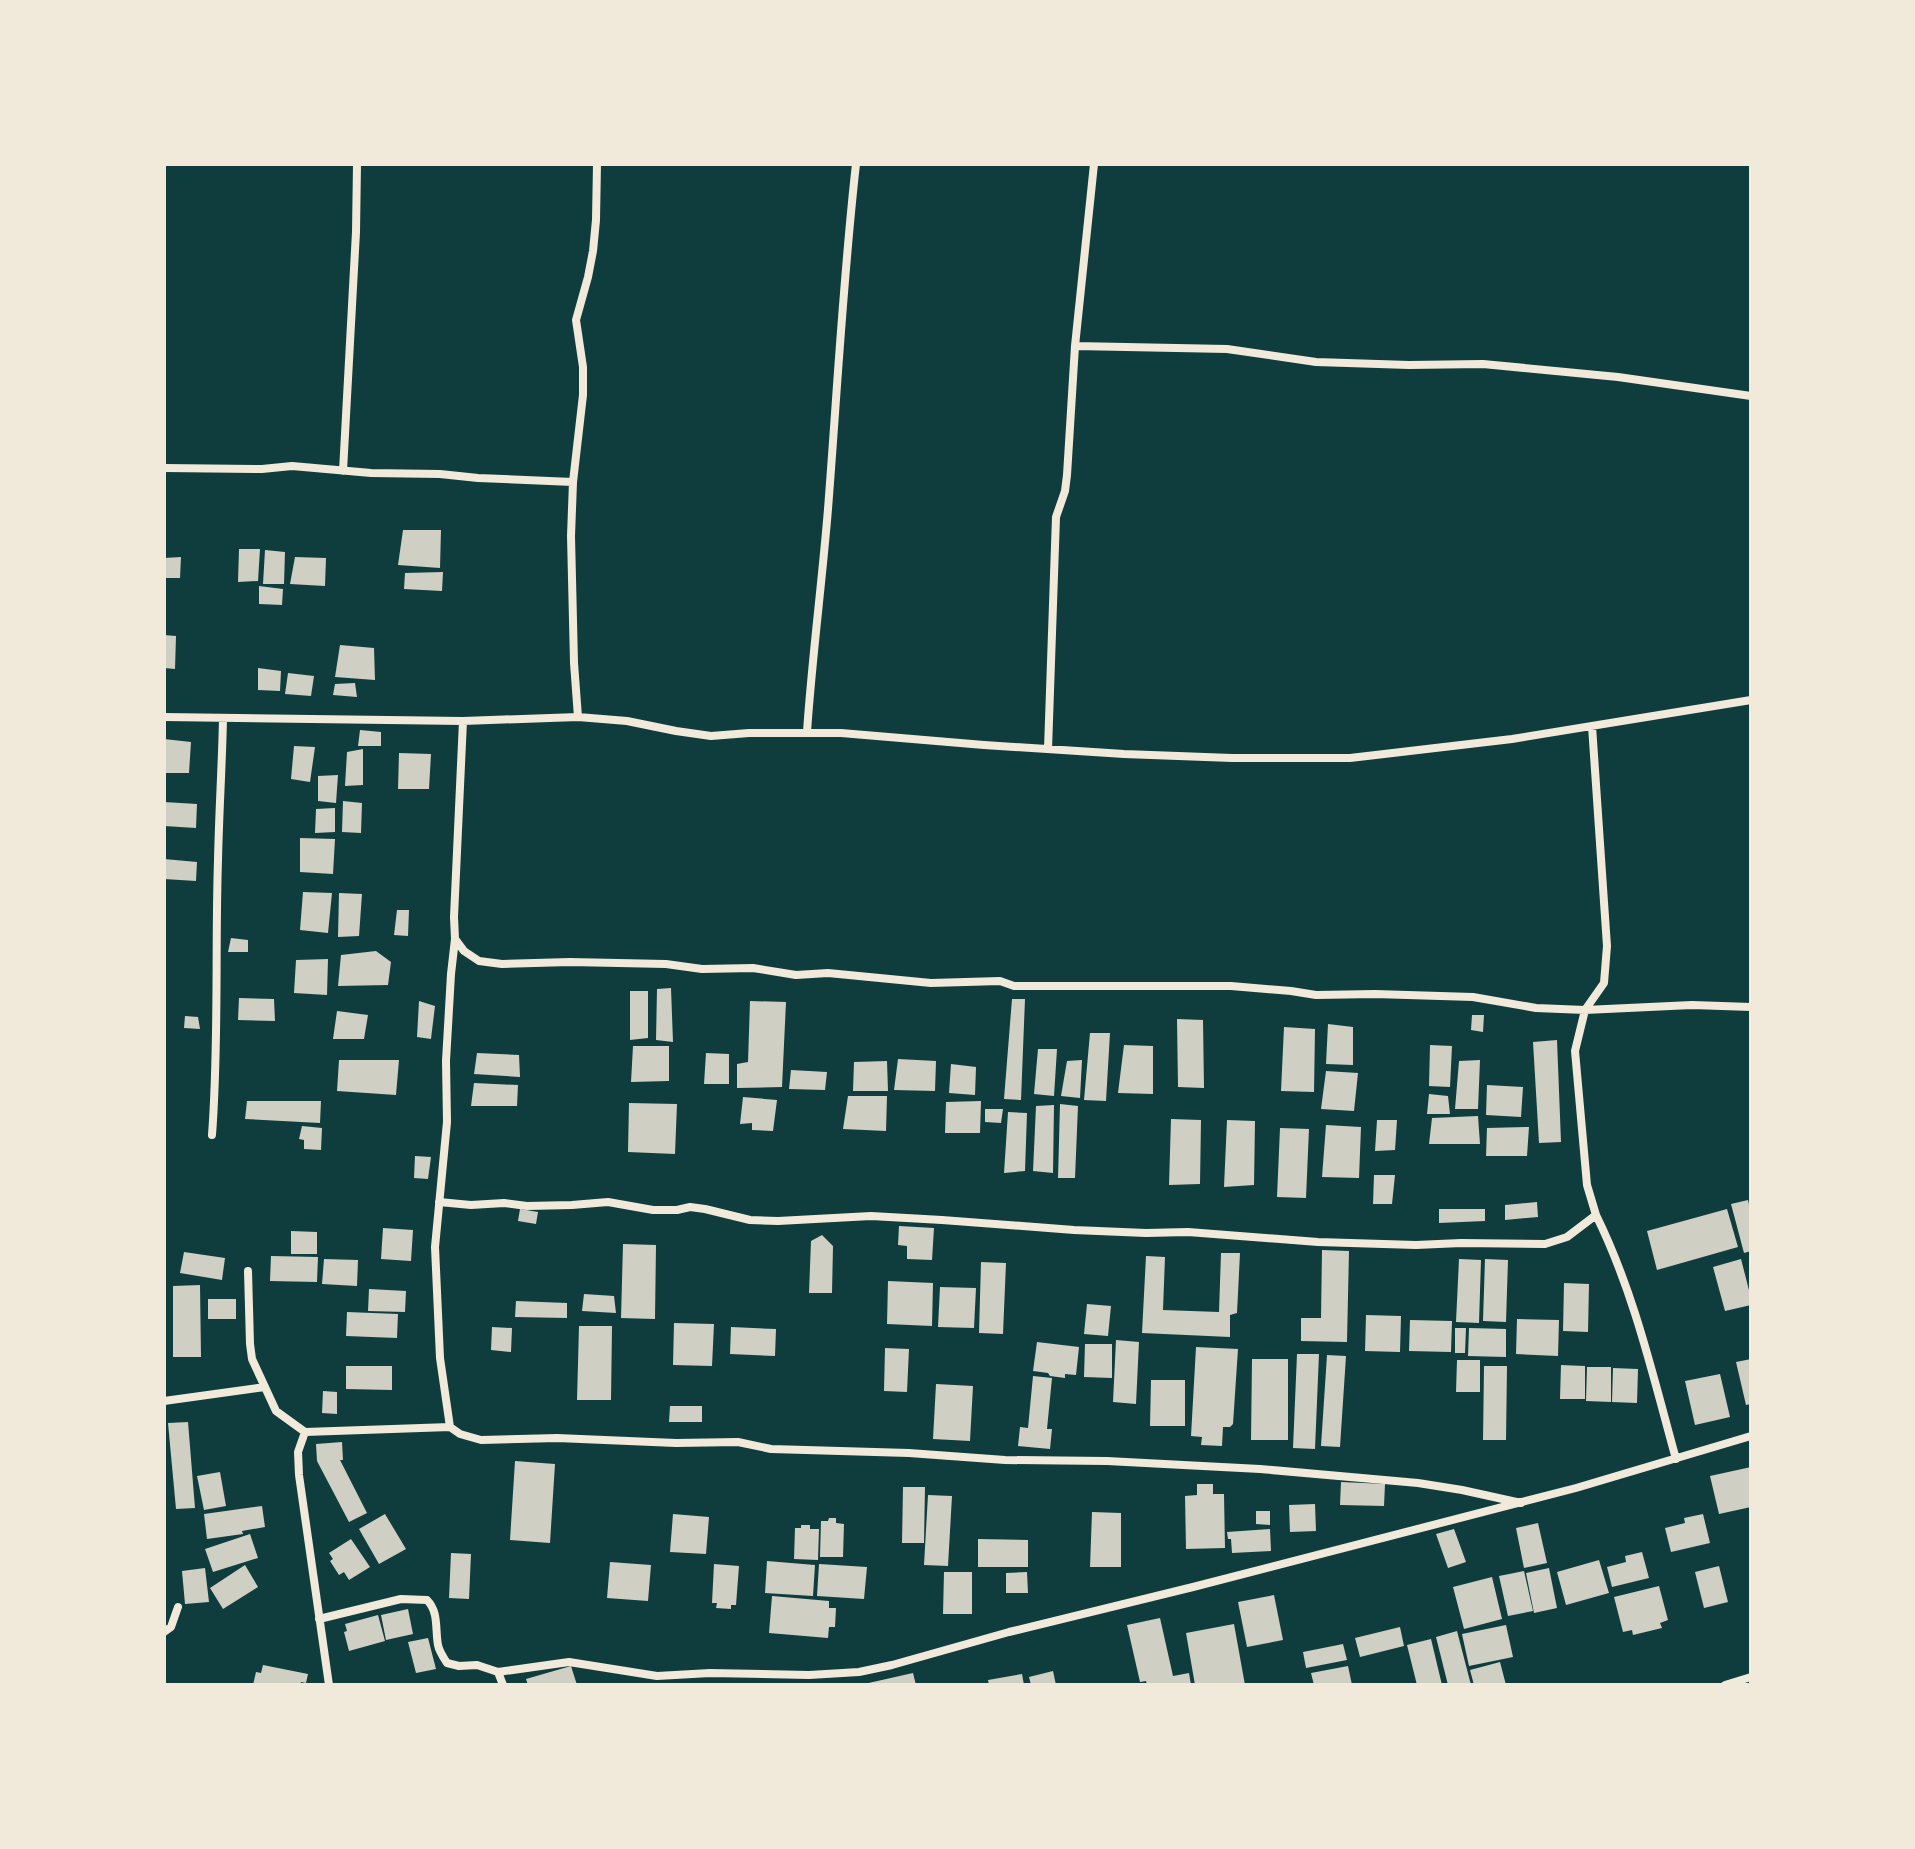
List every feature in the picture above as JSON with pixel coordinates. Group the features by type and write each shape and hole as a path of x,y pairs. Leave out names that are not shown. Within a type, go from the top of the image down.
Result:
{"street":[{"path":"343,471 357,164"},
{"path":"578,717 573,613 573,482 583,395 583,367 576,320 593,251 597,164"},
{"path":"807,732 856,164"},
{"path":"1048,749 1054,536 1067,475 1075,346 1094,164"},
{"path":"1075,346 1227,349 1316,362 1483,364 1618,377 1751,396"},
{"path":"164,468 262,469 292,466 371,473 573,482"},
{"path":"164,717 463,721 578,717 627,721 711,736 807,732 1232,758 1350,758 1512,739 1751,700"},
{"path":"212,1135 217,1060 218,859 223,719"},
{"path":"450,1427 440,1358 435,1247 447,1122 447,1046 455,939 463,721"},
{"path":"1592,726 1607,946 1604,983 1585,1010 1575,1051 1587,1185 1638,1319 1676,1459"},
{"path":"455,939 464,951 479,961 502,964 666,964 702,969 753,968 796,975 828,973 931,983 1000,981 1014,986 1231,986 1316,995 1473,997 1536,1008 1585,1010 1692,1005 1751,1007"},
{"path":"439,1202 527,1206 608,1202 653,1210 690,1207 750,1220 871,1216 1074,1230 1188,1232 1318,1242 1416,1245 1545,1244 1567,1237 1596,1215"},
{"path":"248,1271 252,1359 276,1411 305,1432 450,1427 460,1434 481,1440 557,1438 738,1442 771,1449 1260,1469 1418,1483 1521,1503"},
{"path":"164,1401 265,1387"},
{"path":"305,1432 298,1452 299,1475 329,1685"},
{"path":"319,1619 401,1599 427,1600 432,1605 437,1625 438,1647 447,1663 477,1665 498,1672 569,1662 657,1676 859,1672 1521,1503 1751,1436"},
{"path":"164,1632 171,1627 178,1607"},
{"path":"498,1672 503,1685"},
{"path":"1725,1685 1751,1677"}],"building":[{"path":"403,530 441,530 440,568 398,565"},
{"path":"239,549 260,549 258,581 238,582"},
{"path":"265,550 285,552 284,584 263,584"},
{"path":"181,557 180,578 164,578 164,558"},
{"path":"295,557 326,558 325,586 290,584"},
{"path":"443,572 442,591 404,589 405,573"},
{"path":"259,586 283,589 282,605 259,604"},
{"path":"164,635 176,636 175,669 164,668"},
{"path":"340,645 374,648 375,680 335,677"},
{"path":"258,668 281,671 280,691 258,690"},
{"path":"288,673 314,676 311,696 285,694"},
{"path":"355,683 357,697 333,695 335,684"},
{"path":"360,730 381,732 381,746 358,746"},
{"path":"164,739 191,742 189,773 164,773"},
{"path":"294,746 315,747 310,782 291,779"},
{"path":"363,749 363,785 345,786 347,752"},
{"path":"399,753 431,754 429,789 398,789"},
{"path":"338,775 336,803 318,801 318,776"},
{"path":"343,801 362,803 361,833 342,832"},
{"path":"164,802 197,804 196,828 164,826"},
{"path":"335,808 335,832 315,833 316,809"},
{"path":"300,838 335,839 333,874 300,872"},
{"path":"164,859 197,862 196,881 164,879"},
{"path":"303,892 332,893 328,933 300,930"},
{"path":"339,893 362,894 359,936 338,937"},
{"path":"397,910 409,910 408,936 394,935"},
{"path":"231,938 248,940 248,952 228,952"},
{"path":"376,951 391,962 388,985 338,986 341,955"},
{"path":"328,959 327,995 294,993 296,960"},
{"path":"671,988 673,1042 656,1040 657,989"},
{"path":"630,991 648,991 648,1038 630,1040"},
{"path":"239,998 274,999 275,1021 238,1020"},
{"path":"1012,999 1025,999 1021,1100 1004,1099"},
{"path":"419,1001 435,1006 431,1039 417,1037"},
{"path":"750,1001 786,1002 782,1087 737,1088 737,1064 748,1062"},
{"path":"337,1011 368,1015 364,1039 333,1039"},
{"path":"1472,1015 1484,1015 1483,1032 1471,1030"},
{"path":"185,1016 198,1017 200,1029 184,1028"},
{"path":"1177,1019 1203,1020 1204,1088 1178,1087"},
{"path":"1328,1024 1353,1027 1353,1065 1326,1064"},
{"path":"1284,1027 1315,1029 1314,1092 1281,1091"},
{"path":"1090,1033 1110,1033 1106,1101 1084,1100"},
{"path":"1557,1040 1561,1142 1539,1143 1533,1042"},
{"path":"1124,1045 1153,1046 1153,1094 1118,1093"},
{"path":"1430,1045 1452,1046 1450,1087 1429,1086"},
{"path":"633,1046 669,1046 669,1081 631,1082"},
{"path":"1038,1049 1057,1049 1054,1096 1034,1094"},
{"path":"477,1053 519,1055 520,1077 474,1074"},
{"path":"706,1053 729,1054 729,1084 704,1084"},
{"path":"898,1059 936,1061 935,1091 894,1090"},
{"path":"339,1060 399,1060 396,1095 337,1091"},
{"path":"1082,1060 1080,1098 1061,1096 1067,1061"},
{"path":"1480,1060 1478,1109 1455,1109 1459,1061"},
{"path":"887,1061 888,1091 853,1091 854,1062"},
{"path":"951,1064 976,1067 975,1095 949,1093"},
{"path":"791,1070 827,1072 825,1090 789,1089"},
{"path":"1326,1071 1358,1073 1354,1111 1321,1109"},
{"path":"474,1083 518,1085 517,1106 471,1106"},
{"path":"1487,1085 1523,1087 1521,1117 1486,1115"},
{"path":"1429,1094 1448,1096 1450,1114 1427,1114"},
{"path":"848,1096 887,1096 886,1131 843,1129"},
{"path":"743,1097 777,1100 773,1131 752,1130 752,1123 740,1124"},
{"path":"247,1101 321,1101 320,1123 245,1119"},
{"path":"981,1101 980,1133 945,1133 946,1102"},
{"path":"629,1103 677,1104 675,1154 628,1152"},
{"path":"1060,1104 1078,1106 1075,1178 1058,1178"},
{"path":"1054,1105 1053,1173 1033,1171 1036,1106"},
{"path":"985,1109 1003,1109 1001,1123 985,1122"},
{"path":"1008,1112 1027,1113 1025,1171 1004,1173"},
{"path":"1478,1116 1480,1144 1429,1144 1432,1118"},
{"path":"1171,1119 1201,1120 1200,1184 1169,1185"},
{"path":"1227,1120 1255,1121 1254,1185 1224,1187"},
{"path":"1377,1120 1397,1120 1395,1150 1375,1151"},
{"path":"1326,1125 1361,1127 1359,1178 1322,1177"},
{"path":"302,1126 322,1128 321,1150 304,1149 304,1140 299,1139"},
{"path":"1529,1127 1527,1156 1486,1156 1487,1128"},
{"path":"1280,1128 1309,1129 1306,1198 1277,1197"},
{"path":"415,1156 431,1157 428,1179 414,1178"},
{"path":"1374,1175 1395,1175 1392,1204 1373,1204"},
{"path":"1748,1200 1751,1251 1744,1253 1731,1204"},
{"path":"1537,1202 1538,1217 1505,1220 1505,1205"},
{"path":"520,1209 538,1212 536,1224 518,1221"},
{"path":"1439,1209 1485,1209 1485,1221 1439,1223"},
{"path":"1727,1209 1738,1247 1657,1270 1647,1231"},
{"path":"899,1226 934,1228 932,1260 907,1259 907,1246 898,1245"},
{"path":"383,1228 413,1230 411,1261 381,1259"},
{"path":"291,1231 317,1232 317,1254 291,1254"},
{"path":"822,1235 833,1246 832,1293 809,1293 811,1241"},
{"path":"623,1244 656,1245 655,1319 621,1318"},
{"path":"1322,1250 1349,1251 1347,1342 1301,1341 1301,1318 1321,1318"},
{"path":"184,1252 225,1258 222,1280 180,1273"},
{"path":"1221,1253 1240,1253 1237,1313 1230,1315 1230,1337 1142,1333 1146,1256 1165,1257 1163,1310 1219,1312"},
{"path":"271,1256 318,1257 317,1282 270,1281"},
{"path":"324,1259 358,1260 357,1286 322,1284"},
{"path":"1459,1259 1481,1260 1479,1323 1456,1322"},
{"path":"1485,1259 1508,1260 1506,1322 1483,1321"},
{"path":"1741,1259 1751,1305 1725,1311 1713,1267"},
{"path":"981,1262 1006,1263 1003,1334 979,1333"},
{"path":"888,1281 933,1283 932,1326 887,1324"},
{"path":"1564,1283 1589,1284 1588,1332 1563,1331"},
{"path":"200,1285 201,1357 173,1357 173,1286"},
{"path":"940,1287 976,1288 974,1328 938,1327"},
{"path":"369,1289 406,1291 405,1312 368,1311"},
{"path":"584,1294 614,1296 616,1313 582,1311"},
{"path":"208,1299 236,1299 236,1319 208,1319"},
{"path":"516,1301 567,1303 567,1318 515,1317"},
{"path":"1087,1304 1111,1306 1108,1336 1084,1334"},
{"path":"347,1312 398,1314 397,1338 346,1336"},
{"path":"1366,1315 1401,1316 1400,1352 1365,1351"},
{"path":"1517,1319 1559,1320 1558,1356 1516,1354"},
{"path":"1410,1320 1452,1321 1451,1352 1409,1351"},
{"path":"674,1323 714,1324 712,1366 673,1365"},
{"path":"579,1326 612,1326 611,1400 577,1400"},
{"path":"492,1327 512,1328 511,1352 491,1350"},
{"path":"731,1327 776,1329 775,1356 730,1354"},
{"path":"1455,1328 1466,1328 1465,1353 1455,1353"},
{"path":"1469,1328 1506,1329 1506,1357 1468,1356"},
{"path":"1116,1340 1139,1342 1136,1404 1113,1402"},
{"path":"1037,1342 1079,1347 1076,1375 1065,1374 1065,1378 1033,1371"},
{"path":"1085,1344 1112,1344 1112,1378 1084,1377"},
{"path":"1196,1347 1238,1349 1233,1424 1223,1427 1222,1446 1201,1445 1202,1437 1191,1436"},
{"path":"885,1348 909,1349 907,1392 884,1391"},
{"path":"1297,1354 1319,1354 1315,1449 1293,1448"},
{"path":"1327,1355 1346,1356 1340,1447 1321,1446"},
{"path":"1252,1359 1288,1359 1288,1440 1251,1440"},
{"path":"1751,1359 1751,1404 1746,1405 1736,1362"},
{"path":"1457,1360 1480,1360 1480,1392 1456,1392"},
{"path":"1561,1365 1585,1366 1585,1399 1560,1399"},
{"path":"346,1366 392,1366 392,1390 346,1389"},
{"path":"1484,1366 1507,1366 1506,1440 1483,1440"},
{"path":"1587,1367 1611,1367 1611,1402 1586,1401"},
{"path":"1613,1368 1638,1369 1637,1403 1612,1402"},
{"path":"1720,1374 1730,1417 1695,1425 1685,1381"},
{"path":"1033,1376 1052,1378 1047,1429 1052,1429 1050,1449 1018,1446 1020,1427 1028,1428"},
{"path":"1151,1380 1185,1380 1185,1426 1150,1426"},
{"path":"936,1384 973,1386 970,1441 933,1439"},
{"path":"323,1391 337,1392 337,1414 322,1413"},
{"path":"670,1406 702,1406 702,1422 669,1422"},
{"path":"188,1422 195,1508 176,1509 168,1423"},
{"path":"342,1442 343,1460 340,1460 367,1513 349,1522 317,1461 316,1444"},
{"path":"515,1461 555,1464 550,1543 510,1540"},
{"path":"1751,1467 1751,1507 1719,1514 1710,1476"},
{"path":"220,1472 226,1506 204,1510 197,1476"},
{"path":"1341,1482 1385,1484 1384,1506 1340,1505"},
{"path":"1197,1484 1213,1484 1213,1494 1224,1494 1225,1548 1186,1549 1185,1496 1197,1495"},
{"path":"903,1487 925,1487 924,1543 902,1543"},
{"path":"928,1495 952,1496 948,1566 924,1565"},
{"path":"1315,1504 1316,1531 1290,1532 1289,1505"},
{"path":"262,1506 265,1527 207,1539 204,1514"},
{"path":"1256,1511 1270,1511 1270,1525 1256,1524"},
{"path":"1092,1512 1121,1513 1121,1567 1090,1567"},
{"path":"385,1514 406,1549 379,1564 359,1529"},
{"path":"673,1514 709,1517 706,1554 670,1552"},
{"path":"1703,1514 1710,1543 1671,1552 1665,1528 1685,1523 1684,1518"},
{"path":"829,1518 836,1518 836,1523 844,1524 843,1557 820,1557 821,1521 828,1521"},
{"path":"1538,1523 1547,1563 1524,1568 1516,1528"},
{"path":"801,1525 819,1529 818,1560 794,1559 795,1528 801,1528"},
{"path":"1270,1529 1271,1551 1232,1553 1227,1532"},
{"path":"1454,1529 1466,1562 1448,1568 1436,1534"},
{"path":"250,1534 258,1558 213,1572 205,1549"},
{"path":"351,1539 370,1567 349,1580 344,1572 339,1575 330,1561 333,1559 329,1553"},
{"path":"978,1539 1028,1540 1028,1567 978,1567"},
{"path":"1642,1552 1649,1578 1612,1587 1607,1567 1626,1562 1625,1556"},
{"path":"451,1553 471,1554 469,1599 449,1598"},
{"path":"1599,1560 1609,1593 1566,1605 1557,1572"},
{"path":"767,1561 815,1565 813,1596 765,1593"},
{"path":"610,1562 651,1565 648,1601 607,1598"},
{"path":"714,1564 739,1566 736,1605 731,1605 731,1609 716,1608 717,1603 712,1603"},
{"path":"819,1564 867,1567 864,1599 817,1596"},
{"path":"245,1565 258,1587 223,1609 210,1588"},
{"path":"1719,1566 1728,1602 1704,1608 1695,1572"},
{"path":"205,1568 209,1602 185,1604 182,1571"},
{"path":"1549,1568 1557,1608 1534,1613 1526,1573"},
{"path":"1524,1571 1533,1611 1508,1616 1499,1576"},
{"path":"944,1572 972,1572 972,1614 943,1614"},
{"path":"1027,1572 1028,1593 1006,1593 1006,1573"},
{"path":"1492,1577 1502,1619 1464,1629 1453,1587"},
{"path":"1659,1586 1668,1620 1660,1623 1662,1628 1633,1635 1632,1630 1623,1632 1614,1597"},
{"path":"1274,1595 1283,1640 1247,1647 1238,1602"},
{"path":"772,1596 829,1601 829,1608 836,1608 835,1627 829,1627 828,1638 769,1633"},
{"path":"408,1609 413,1634 386,1640 381,1615"},
{"path":"378,1615 385,1641 349,1651 345,1624"},
{"path":"1160,1618 1173,1676 1189,1673 1191,1685 1147,1685 1146,1681 1140,1682 1127,1625"},
{"path":"1234,1624 1245,1685 1195,1685 1186,1633"},
{"path":"1506,1625 1513,1657 1469,1666 1462,1634"},
{"path":"1400,1627 1404,1646 1360,1657 1355,1638"},
{"path":"1457,1631 1471,1685 1448,1685 1436,1637"},
{"path":"428,1638 436,1669 416,1673 408,1642"},
{"path":"1431,1639 1442,1685 1417,1685 1407,1645"},
{"path":"1343,1644 1347,1660 1306,1668 1303,1652"},
{"path":"1500,1662 1506,1685 1474,1685 1470,1670"},
{"path":"263,1665 308,1674 306,1683 253,1685 256,1672 261,1673"},
{"path":"571,1666 577,1685 528,1685 526,1679"},
{"path":"1348,1666 1352,1685 1314,1685 1311,1673"},
{"path":"1053,1671 1056,1685 1031,1685 1029,1677"},
{"path":"913,1673 916,1685 864,1685 864,1684"},
{"path":"1022,1674 1024,1685 989,1685 988,1680"}]}
